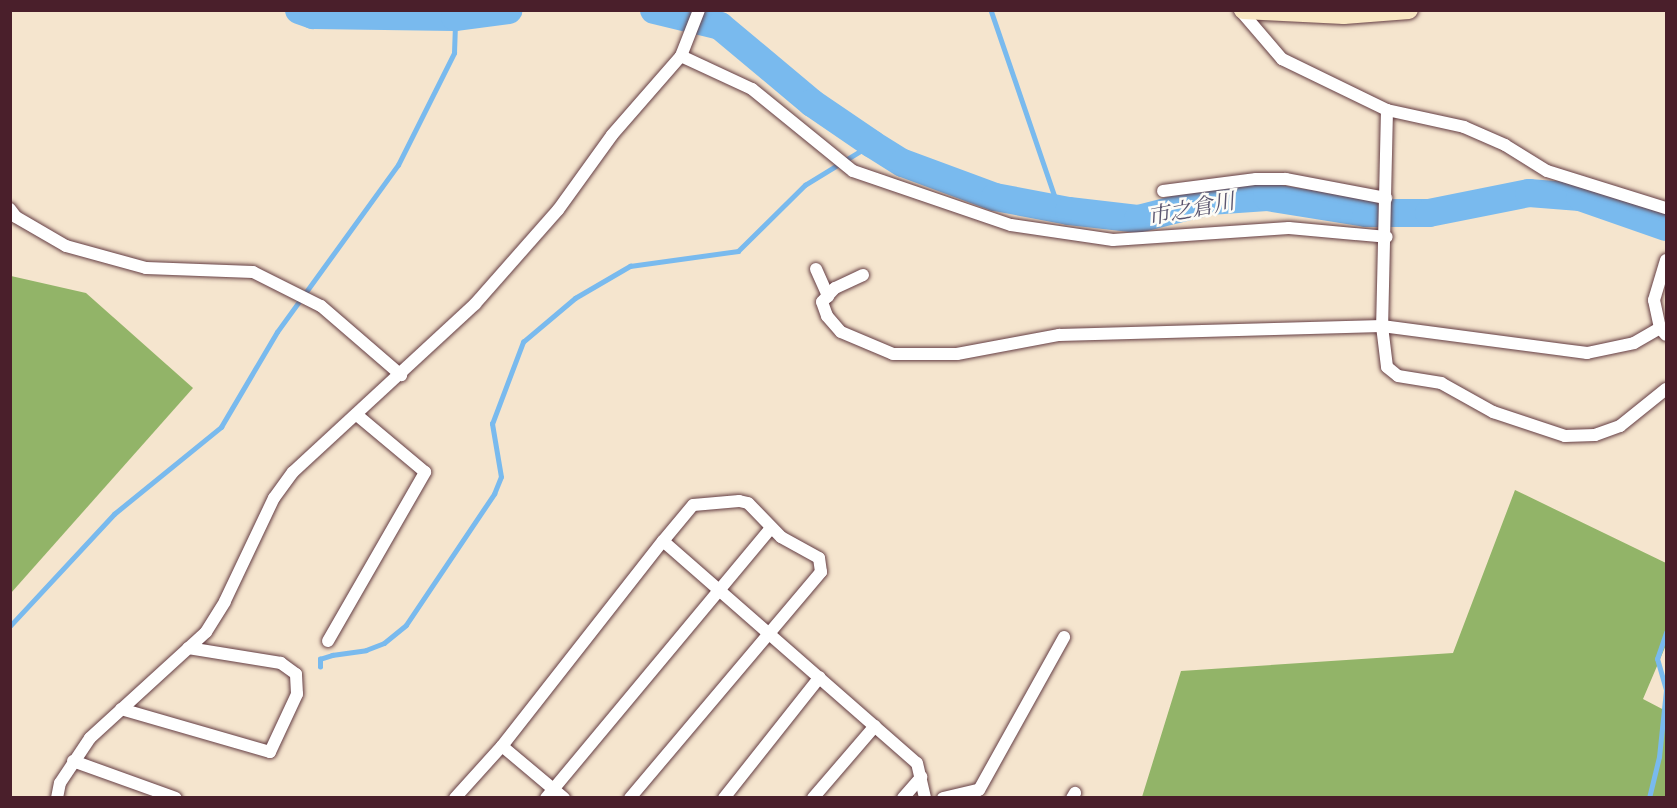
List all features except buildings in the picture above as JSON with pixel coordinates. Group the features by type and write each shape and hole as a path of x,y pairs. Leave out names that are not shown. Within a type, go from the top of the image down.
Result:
{"main road":[{"path":"1242,10 1344,15 1409,10"}],"street":[{"path":"57,798 60,783 90,738 206,632 225,600 274,498 293,471 358,416 475,304 551,218 612,135 681,56 699,10"},
{"path":"1242,10 1282,59 1387,110 1464,127 1505,145 1547,171 1666,208"},
{"path":"681,56 752,89 853,171 1011,225 1113,240 1288,228 1387,237"},
{"path":"1387,110 1387,237 1382,326 1387,367 1398,376 1441,383 1493,412 1565,435 1595,435 1620,426 1666,389"},
{"path":"1163,191 1256,178 1286,179 1386,198"},
{"path":"10,209 16,217 66,246 146,268 234,268 294,290 321,306 401,375"},
{"path":"863,275 835,288 822,302 827,316 841,332 893,354 957,354 1059,335 1382,326 1587,353 1634,343 1663,332 1654,300 1666,261"},
{"path":"816,269 828,296"},
{"path":"328,641 425,472 358,416"},
{"path":"456,798 502,746 693,505 729,499 748,503 771,528 819,558 821,572 630,798"},
{"path":"550,793 771,528"},
{"path":"663,541 917,763 925,798"},
{"path":"943,798 979,790 1064,637"},
{"path":"121,709 270,752 297,694 296,674 281,663 188,648"},
{"path":"724,798 820,677"},
{"path":"813,798 875,726"},
{"path":"502,746 550,793 564,798"},
{"path":"74,762 176,798"},
{"path":"903,798 921,777"}],"green space":[{"path":"11,276 86,293 193,388 11,593"},
{"path":"1515,490 1666,563 1666,645 1643,699 1666,711 1666,797 1142,797 1181,671 1453,653"}],"waterway":[{"name":"市之倉川","path":"299,10 313,15 455,17 509,10"},
{"name":"市之倉川","path":"654,10 720,26 812,103 872,144 903,163 995,197 1069,211 1138,219 1209,201 1267,197 1366,213 1429,213 1529,193 1580,197 1666,227"},
{"path":"991,10 1059,209"},
{"path":"10,626 114,514 221,427 277,332 398,165 454,53 455,17"},
{"path":"320,667 320,659 366,650 384,643 406,625 494,494 501,477 492,424 523,342 575,298 630,266 738,251 805,185 872,144"},
{"path":"1649,798 1659,757 1666,690 1657,659 1666,633"}]}
